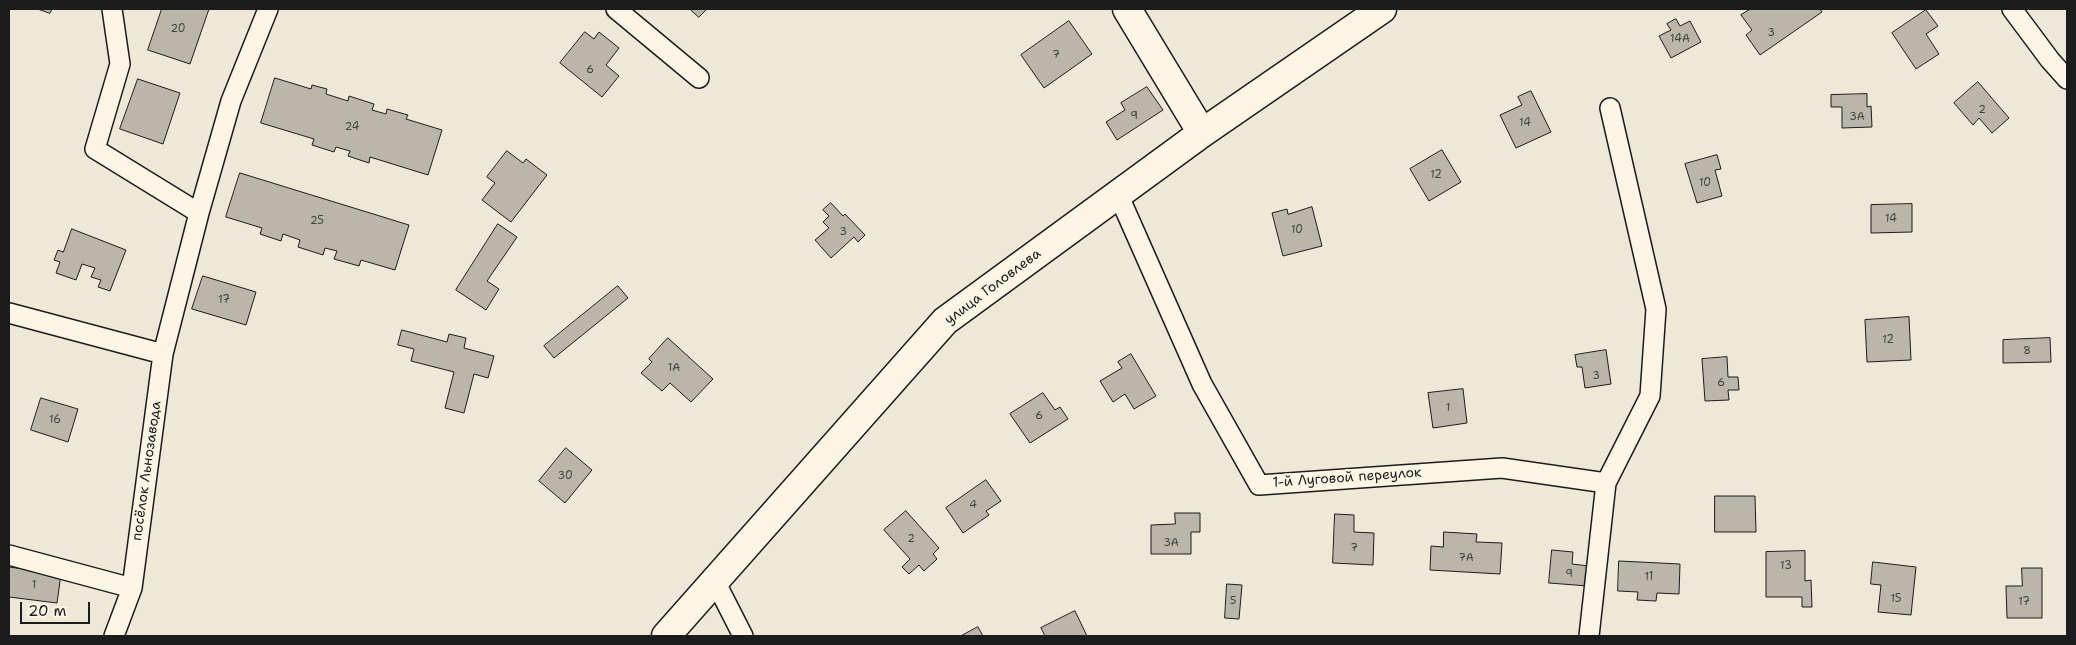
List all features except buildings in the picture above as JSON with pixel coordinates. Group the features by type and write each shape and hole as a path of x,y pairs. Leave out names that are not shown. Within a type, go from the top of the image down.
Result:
{"main road":[{"path":"1127,9 1202,133"},
{"name":"улица Головлева","path":"666,636 946,321 1202,133 1382,9"}],"street":[{"path":"112,9 120,64 95,148 199,213"},
{"name":"посёлок Льнозавода","path":"114,636 132,588 163,354 230,101 268,9"},
{"path":"616,9 699,78"},
{"path":"2012,9 2050,60 2067,79"},
{"path":"1589,636 1606,483 1650,396 1656,310 1610,108"},
{"name":"1-й Луговой переулок","path":"1118,194 1202,384 1260,485 1502,468 1606,483"},
{"path":"9,313 163,354"},
{"path":"9,555 132,588"},
{"path":"715,581 744,636"}]}
